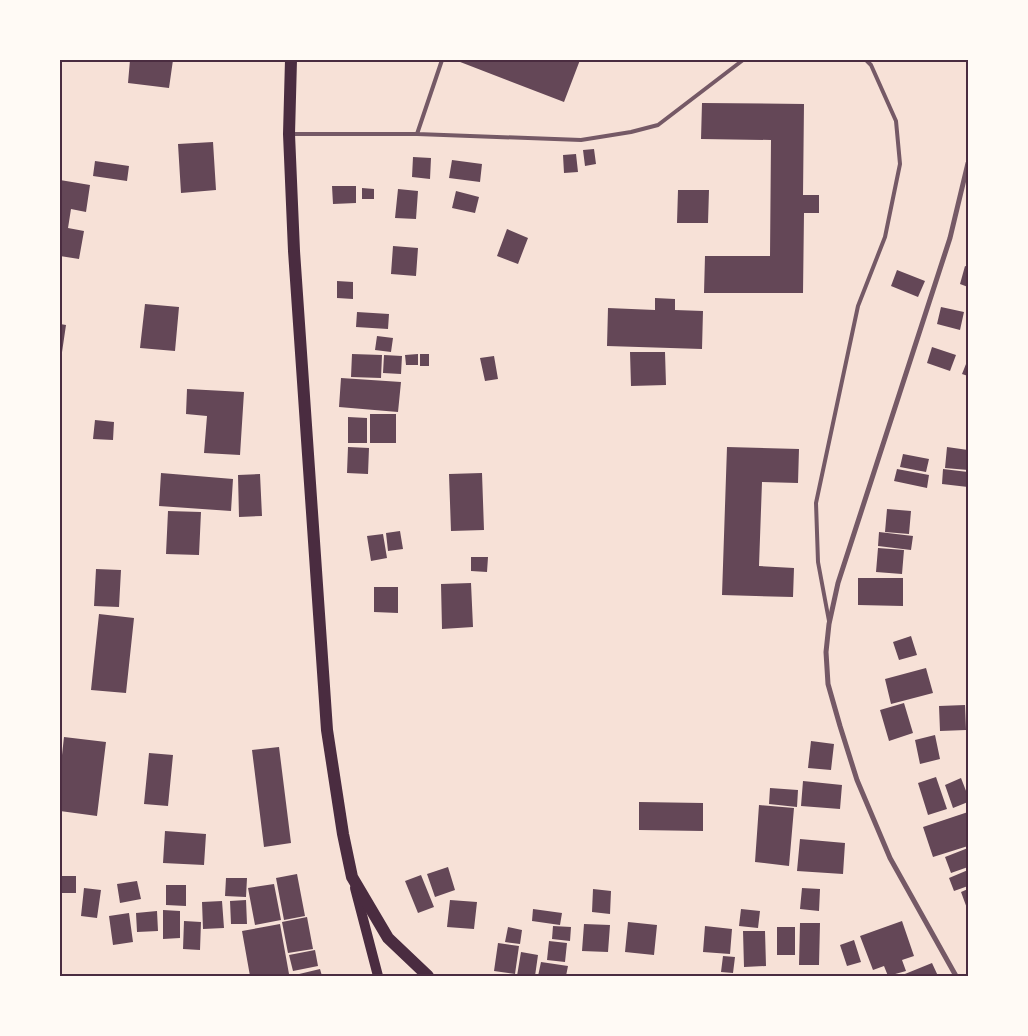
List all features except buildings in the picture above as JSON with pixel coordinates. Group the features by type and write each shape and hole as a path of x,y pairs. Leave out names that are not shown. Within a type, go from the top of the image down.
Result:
{"main road":[{"path":"291,60 289,134 294,261 327,730 343,834 352,877 378,976"},
{"path":"352,877 388,938 428,976"}],"street":[{"path":"956,976 890,858 857,780 828,684 826,652 829,624 838,583 950,238 968,164"}],"lane":[{"path":"417,134 442,60"},
{"path":"289,134 417,134 581,140 632,132 658,125 743,60"},
{"path":"829,624 818,562 816,503 858,306 885,238 900,164 896,121 871,65 866,60"}]}
